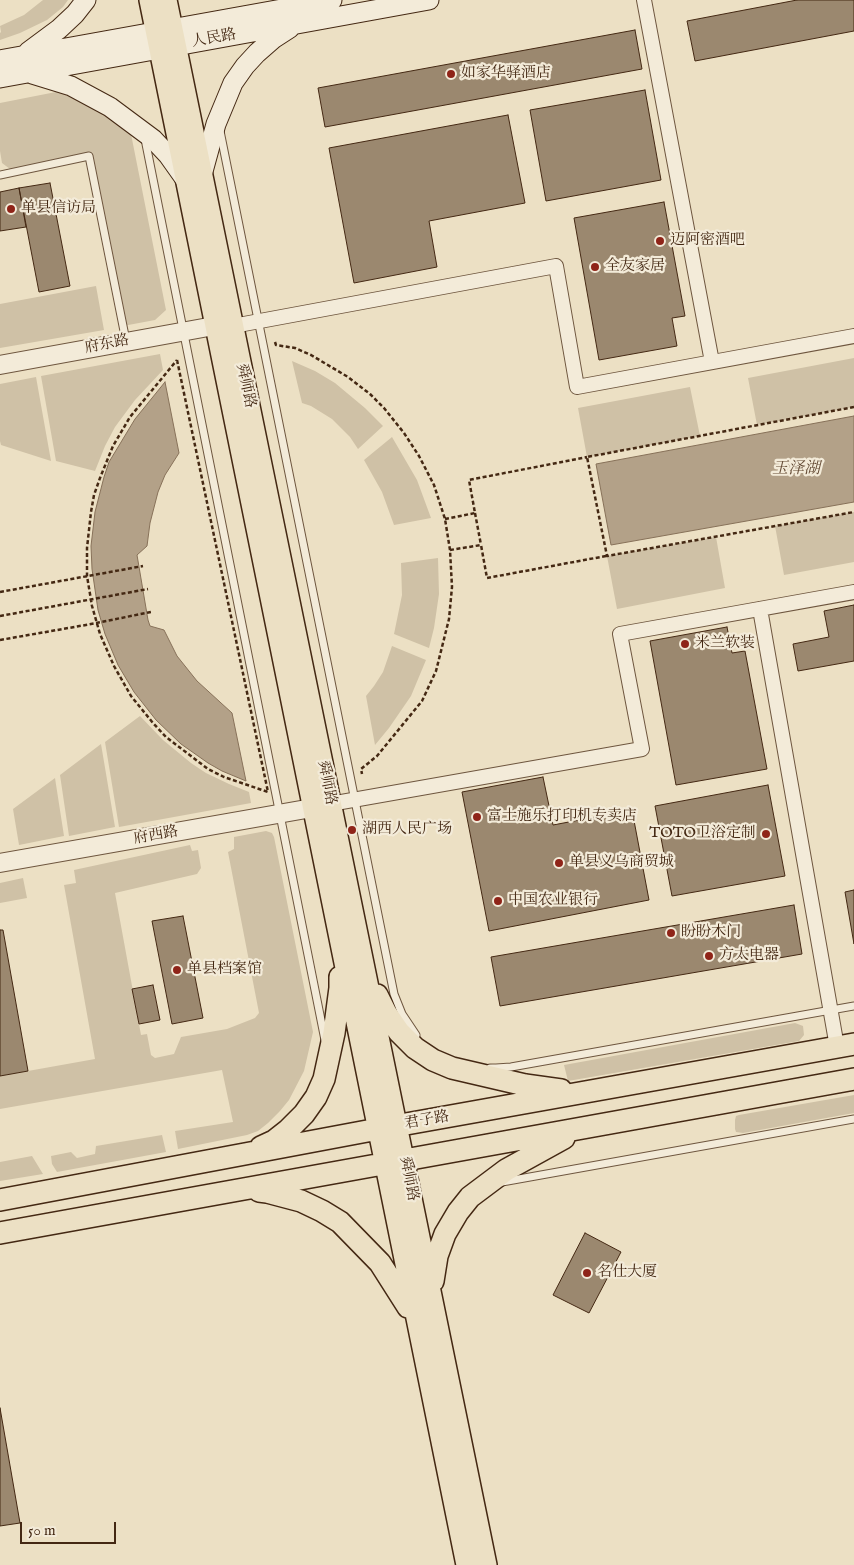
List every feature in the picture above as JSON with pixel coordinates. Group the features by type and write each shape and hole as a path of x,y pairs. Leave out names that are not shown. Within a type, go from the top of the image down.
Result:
{"main road":[{"path":"86,0 25,65 110,107 153,139 194,178 233,83 245,66 273,39 292,16 264,0"},
{"name":"舜师路","path":"150,0 166,39 321,806 363,961 387,1128"},
{"name":"舜师路","path":"166,0 166,39"},
{"name":"人民路","path":"292,16 332,0"},
{"name":"人民路","path":"0,78 25,65 292,16 429,0"},
{"name":"人民路","path":"0,60 25,65"},
{"name":"舜师路","path":"321,806 339,941 387,1128 428,1328 486,1565"},
{"path":"234,1157 274,1141 304,1114 316,1097 324,1079 334,1033 340,988 339,941"},
{"path":"363,961 386,1013 399,1032 415,1048 431,1051 452,1068 525,1085 584,1092"},
{"name":"君子路","path":"0,1200 584,1092 845,1046"},
{"path":"0,1233 854,1079"},
{"path":"428,1328 432,1279 437,1256 445,1234 458,1212 470,1197 506,1170 564,1137 590,1127"},
{"path":"244,1189 267,1192 301,1201 340,1222 380,1263 406,1303 428,1328"},
{"name":"舜师路","path":"428,1328 467,1565"}],"street":[{"path":"644,0 712,362"},
{"path":"224,326 556,266 577,387 854,336"},
{"name":"府东路","path":"0,366 184,331 224,326"},
{"path":"321,806 642,749 620,634 854,592"},
{"path":"760,609 830,1010 845,1046"},
{"name":"府西路","path":"0,864 321,806"}],"lane":[{"path":"218,119 394,994 411,1030 431,1051 453,1061 477,1066"},
{"path":"144,132 329,1058"},
{"path":"0,175 89,156 126,342"},
{"path":"486,1067 511,1066 854,1006"},
{"path":"485,1185 854,1119"}],"path":[{"path":"274,342 276,345 295,348 311,355 348,377 384,408 404,432 419,456 434,485 445,519 450,550 452,587 449,619 436,671 422,701 377,756 361,769 362,774"},
{"path":"177,360 268,792 224,777 208,769 166,737 153,723 131,696 114,666 97,623 92,599 87,548 94,495 106,461 130,418 177,360"},
{"path":"854,407 469,480 487,578 854,512"},
{"path":"587,457 607,556"},
{"path":"445,519 475,513"},
{"path":"450,550 481,544"},
{"path":"0,592 143,566"},
{"path":"0,616 148,589"},
{"path":"0,640 152,612"}],"shaded area":[{"path":"43,0 68,0 63,7 47,20 0,40 0,26 24,15"},
{"path":"66,90 130,129 166,310 155,320 123,326 89,156 14,172 2,163 0,151 0,103"},
{"path":"96,286 104,330 0,348 0,304"},
{"path":"160,354 163,370 135,400 115,427 95,471 56,461 41,376"},
{"path":"854,358 854,407 757,425 748,378"},
{"path":"292,361 315,371 335,383 383,426 358,449 350,437 332,419 311,406 302,403"},
{"path":"36,377 51,461 1,445 0,441 0,384"},
{"path":"690,387 700,436 587,457 578,408"},
{"path":"392,437 417,480 431,518 394,525 382,492 364,460"},
{"path":"854,512 854,562 784,575 775,526"},
{"path":"716,537 725,588 617,609 607,556"},
{"path":"438,558 439,594 429,648 394,634 402,595 401,563"},
{"path":"392,646 426,660 411,696 375,745 366,696 383,672"},
{"path":"140,716 163,740 191,763 206,773 249,792 251,803 119,827 105,742"},
{"path":"101,744 115,827 69,836 60,775"},
{"path":"55,778 64,836 19,845 13,809"},
{"path":"266,831 272,833 274,837 313,1032 304,1071 289,1100 280,1111 258,1131 178,1149 175,1131 233,1122 222,1070 0,1109 0,1076 95,1059 64,885 76,883 74,870 190,845 192,851 198,850 201,868 197,874 115,893 141,1035 147,1034 151,1055 155,1058 174,1054 181,1037 227,1029 255,1018 259,1013 228,852 234,849 234,837"},
{"path":"23,878 27,898 0,903 0,883"},
{"path":"795,1023 803,1026 804,1035 799,1041 568,1081 564,1065"},
{"path":"854,1095 854,1113 743,1133 736,1132 735,1129 736,1116 739,1115"},
{"path":"162,1135 166,1152 57,1172 52,1164 51,1156 71,1152 77,1158 95,1154 96,1146"},
{"path":"32,1156 43,1174 0,1181 0,1162"}],"water":[{"path":"165,382 179,453 165,475 158,492 150,523 147,546 137,555 148,620 150,626 164,630 177,656 197,681 232,713 246,781 208,763 181,744 156,720 134,692 118,665 105,634 98,610 92,569 91,546 95,512 104,477 109,462 135,419"},
{"name":"玉泽湖","path":"854,416 854,502 611,545 596,464"}],"building":[{"path":"797,0 854,0 854,31 695,61 687,21"},
{"path":"635,30 642,69 325,127 318,88"},
{"path":"645,90 661,180 546,201 530,110"},
{"path":"508,115 525,203 429,221 437,267 354,283 329,148"},
{"path":"50,183 70,286 39,292 19,188"},
{"name":"单县信访局","path":"19,188 26,227 0,231 0,192"},
{"path":"664,202 685,316 672,318 677,346 599,360 574,218"},
{"path":"854,605 854,661 798,671 793,644 829,637 824,611"},
{"path":"727,627 732,653 745,651 767,769 676,785 650,641"},
{"name":"单县义乌商贸城","path":"543,777 553,825 632,810 649,900 489,931 462,792"},
{"path":"768,785 785,876 672,896 655,806"},
{"path":"854,890 854,944 845,892"},
{"path":"794,905 802,954 500,1006 491,957"},
{"name":"单县档案馆","path":"183,916 203,1018 172,1024 152,921"},
{"path":"0,930 3,930 28,1071 0,1076"},
{"path":"153,985 160,1020 139,1024 132,989"},
{"name":"名仕大厦","path":"585,1233 621,1252 589,1313 553,1295"},
{"path":"0,1408 20,1523 0,1526"}],"place":[{"name":"如家华驿酒店","path":"451,74"},
{"name":"单县信访局","path":"11,209"},
{"name":"迈阿密酒吧","path":"660,241"},
{"name":"全友家居","path":"595,267"},
{"name":"米兰软装","path":"685,644"},
{"name":"富士施乐打印机专卖店","path":"477,817"},
{"name":"湖西人民广场","path":"352,830"},
{"name":"TOTO卫浴定制","path":"766,834"},
{"name":"单县义乌商贸城","path":"559,863"},
{"name":"中国农业银行","path":"498,901"},
{"name":"盼盼木门","path":"671,933"},
{"name":"方太电器","path":"709,956"},
{"name":"单县档案馆","path":"177,970"},
{"name":"名仕大厦","path":"587,1273"}]}
